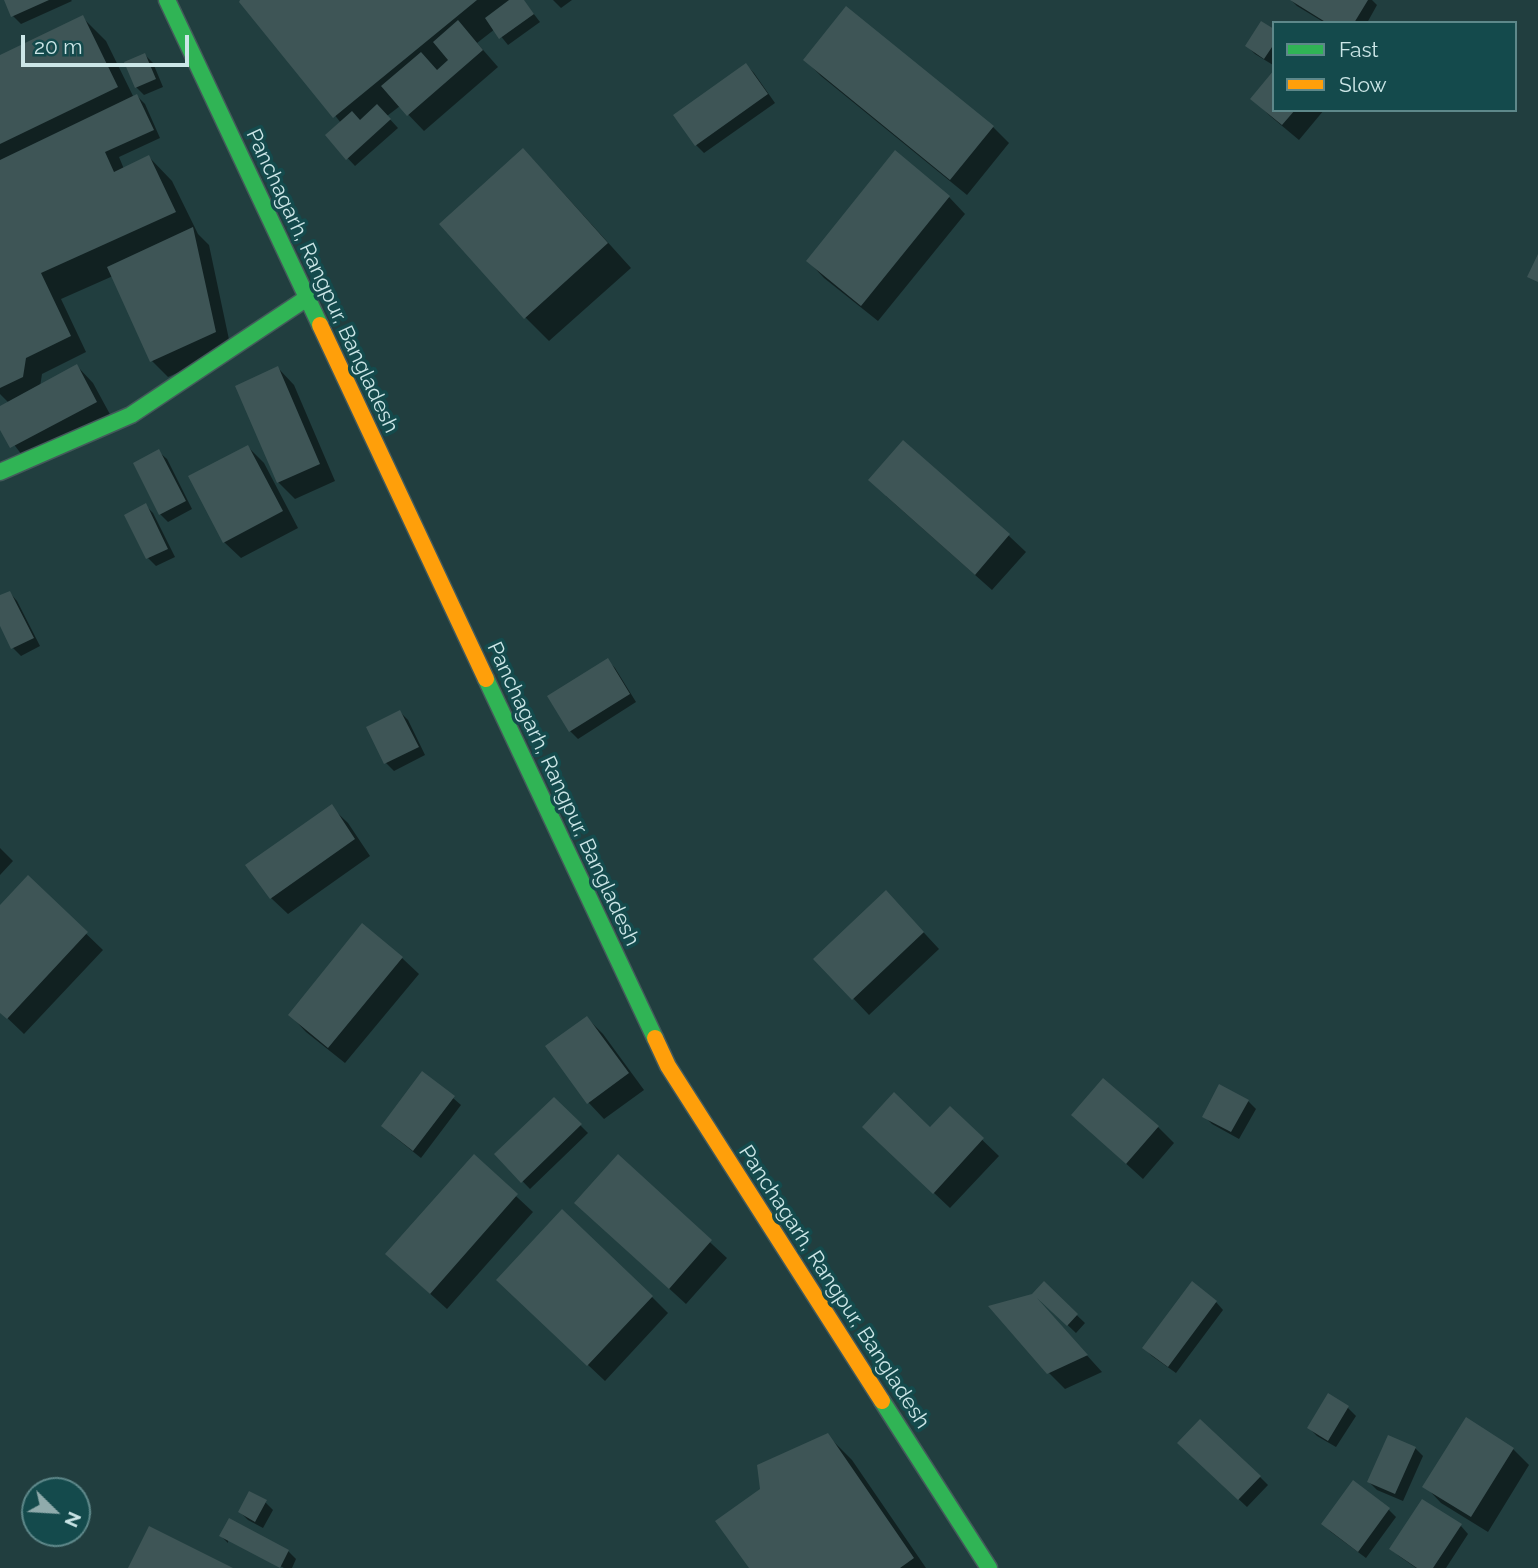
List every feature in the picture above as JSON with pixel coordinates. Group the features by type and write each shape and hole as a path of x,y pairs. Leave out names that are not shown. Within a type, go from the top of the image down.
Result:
{"street":[{"name":"Panchagarh, Rangpur, Bangladesh","path":"167,0 668,1066 989,1568"},
{"path":"0,472 131,415 307,298"}],"building":[{"path":"4,0 49,0 11,17"},
{"path":"240,0 477,0 333,118"},
{"path":"509,0 524,0 534,14 499,39 485,18"},
{"path":"1290,0 1368,0 1355,21 1324,21"},
{"path":"846,6 994,126 950,180 803,60"},
{"path":"83,15 118,87 0,144 0,55"},
{"path":"458,20 483,50 407,116 381,86 421,52 437,70 448,60 433,42"},
{"path":"1261,21 1272,28 1272,47 1264,59 1245,46"},
{"path":"145,53 156,79 135,88 124,62"},
{"path":"746,63 768,94 695,146 673,115"},
{"path":"1272,72 1272,112 1293,112 1282,125 1250,99"},
{"path":"137,94 154,130 105,152 114,172 149,155 176,212 41,273 71,336 26,358 23,377 0,388 0,160"},
{"path":"377,104 391,119 346,160 325,135 352,111 360,120"},
{"path":"523,148 608,243 524,319 439,224"},
{"path":"895,150 950,196 861,306 806,261"},
{"path":"193,227 216,332 150,362 107,267"},
{"path":"1538,254 1538,282 1527,277"},
{"path":"77,364 97,402 10,448 0,430 0,406"},
{"path":"278,366 320,464 277,483 235,386"},
{"path":"903,440 1010,534 975,575 868,480"},
{"path":"248,445 283,511 223,543 188,476"},
{"path":"159,449 186,501 159,515 133,463"},
{"path":"146,503 168,549 146,559 124,515"},
{"path":"10,591 34,638 11,649 0,626 0,595"},
{"path":"608,658 630,694 569,732 547,696"},
{"path":"400,710 419,747 384,764 366,727"},
{"path":"332,804 355,839 270,899 245,865"},
{"path":"28,875 88,932 7,1019 0,1013 0,905"},
{"path":"886,890 924,932 852,1000 813,959"},
{"path":"362,923 403,957 328,1048 288,1015"},
{"path":"587,1016 629,1073 587,1104 545,1046"},
{"path":"422,1071 455,1096 413,1151 381,1126"},
{"path":"1103,1078 1159,1126 1126,1164 1071,1115"},
{"path":"1219,1084 1249,1100 1231,1132 1202,1117"},
{"path":"894,1092 930,1127 950,1106 984,1138 933,1194 862,1127"},
{"path":"554,1097 582,1124 521,1183 494,1154"},
{"path":"474,1154 518,1194 430,1294 385,1254"},
{"path":"618,1154 712,1240 669,1289 574,1203"},
{"path":"562,1209 653,1296 587,1366 496,1280"},
{"path":"1044,1281 1078,1314 1067,1326 1037,1298 1088,1355 1047,1374 988,1306 1032,1294"},
{"path":"1192,1281 1217,1301 1168,1367 1142,1348"},
{"path":"1328,1393 1349,1406 1328,1441 1307,1428"},
{"path":"1466,1417 1514,1448 1471,1517 1422,1487"},
{"path":"1200,1419 1261,1476 1238,1500 1177,1443"},
{"path":"828,1433 914,1558 900,1568 749,1568 715,1521 760,1489 757,1465"},
{"path":"1388,1435 1416,1447 1395,1494 1367,1482"},
{"path":"1353,1480 1390,1508 1358,1552 1321,1524"},
{"path":"249,1491 267,1500 255,1522 238,1512"},
{"path":"1422,1499 1462,1524 1433,1568 1417,1568 1389,1549"},
{"path":"229,1518 289,1550 280,1568 219,1536"},
{"path":"149,1526 233,1568 128,1568"}],"traffic: fast":[{"path":"167,0 320,325"},
{"path":"0,472 131,415 307,298"},
{"path":"486,679 655,1038"},
{"path":"882,1401 989,1568"}],"traffic: slow":[{"path":"320,325 486,679"},
{"path":"655,1038 668,1066 882,1401"}]}
